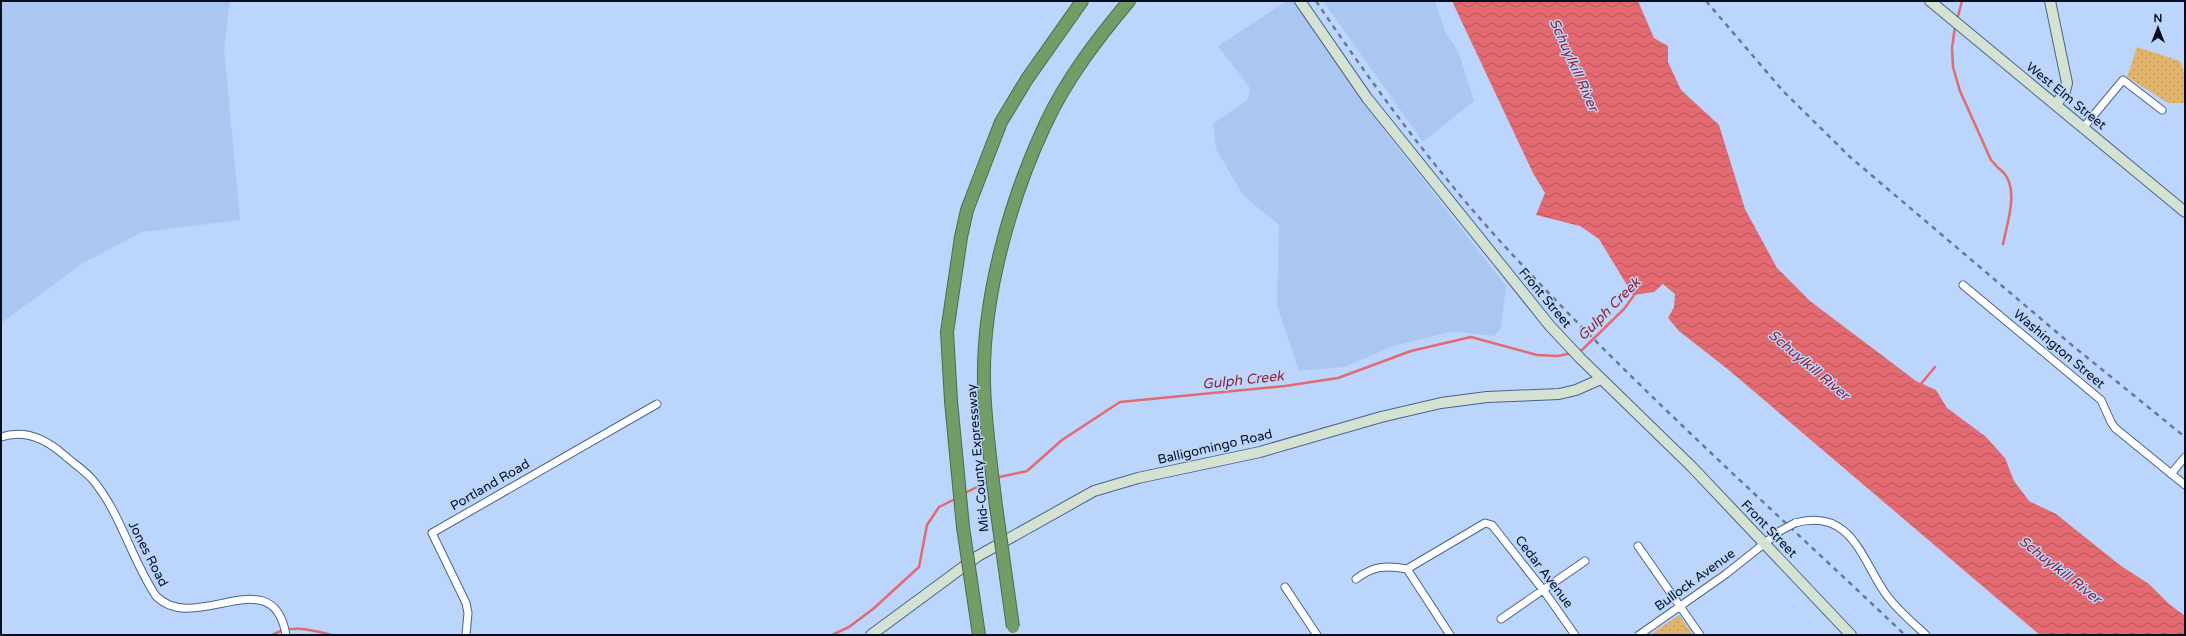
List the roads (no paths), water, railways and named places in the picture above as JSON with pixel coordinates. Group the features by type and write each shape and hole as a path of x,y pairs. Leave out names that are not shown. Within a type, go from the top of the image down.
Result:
{"highway":[{"name":"Mid-County Expressway","path":"979,635 963,527 951,401 947,332 961,237 968,210 1002,122 1027,79 1082,1"},
{"name":"Mid-County Expressway","path":"1014,631 993,488 984,382 993,283 1009,219 1021,180 1046,122 1071,78 1100,36 1129,1"}],"main road":[{"name":"Front Street","path":"1300,1 1367,98 1536,309 1580,358 1676,450 1851,635"},
{"name":"West Elm Street","path":"1930,1 2185,212"},
{"path":"2050,1 2067,83 2065,92 2056,105"},
{"name":"Balligomingo Road","path":"871,635 978,556 1094,491 1138,478 1260,452 1381,417 1442,403 1487,397 1558,394 1576,390 1601,379"}],"street":[{"path":"2084,128 2123,80 2162,110"},
{"name":"Washington Street","path":"1963,285 2101,400 2110,422 2185,485"},
{"name":"Portland Road","path":"466,635 468,613 466,603 432,533 657,404"},
{"name":"Jones Road","path":"1,437 24,434 40,437 52,444 92,479 114,512 149,585 160,601 182,615 195,617"},
{"path":"2171,474 2185,457"},
{"name":"Bullock Avenue","path":"1639,635 1726,574 1780,531 1795,523 1819,521 1831,523 1843,530 1858,546 1889,598 1926,635"},
{"name":"Cedar Avenue","path":"1407,569 1485,523 1492,525 1544,591 1575,635"},
{"path":"1638,546 1700,635"},
{"path":"1501,619 1544,591 1585,560"},
{"path":"1356,580 1367,571 1389,565 1407,569 1450,635"},
{"path":"1285,588 1318,635"},
{"path":"214,613 234,607 258,604 269,606 280,614 284,622 286,635"}],"water":[{"name":"Schuylkill River","path":"1452,1 1638,1 1654,38 1668,46 1668,62 1681,90 1719,125 1745,209 1777,268 1810,301 1916,381 1936,390 1947,408 1985,436 2005,458 2014,481 2029,501 2056,514 2121,566 2149,584 2169,604 2185,616 2185,635 2040,635 1730,371 1679,331 1668,318 1674,307 1675,294 1663,284 1654,292 1633,295 1599,239 1580,226 1536,215 1545,193 1533,173"}],"waterway":[{"path":"1957,20 1962,1"},
{"path":"1955,27 1952,48 1953,67 1960,91 1991,160 2004,173 2011,188 2011,207 2003,244"},
{"name":"Gulph Creek","path":"1577,351 1582,350 1624,309 1635,294"},
{"name":"Gulph Creek","path":"995,478 1027,471 1062,440 1120,402 1285,386 1338,378 1411,351 1471,337 1537,355 1558,356 1572,353"},
{"path":"1920,385 1935,367"},
{"name":"Gulph Creek","path":"963,494 989,481"},
{"name":"Gulph Creek","path":"832,635 849,627 873,609 919,567 927,525 939,507 957,498"},
{"name":"Gulph Creek","path":"272,635 294,629 309,630 332,635"}],"railway":[{"path":"1316,1 1359,63 1426,154 1474,212 1547,292 1698,441 1905,635"},
{"path":"1706,1 1783,91 1850,157 2073,346 2185,437"}]}
